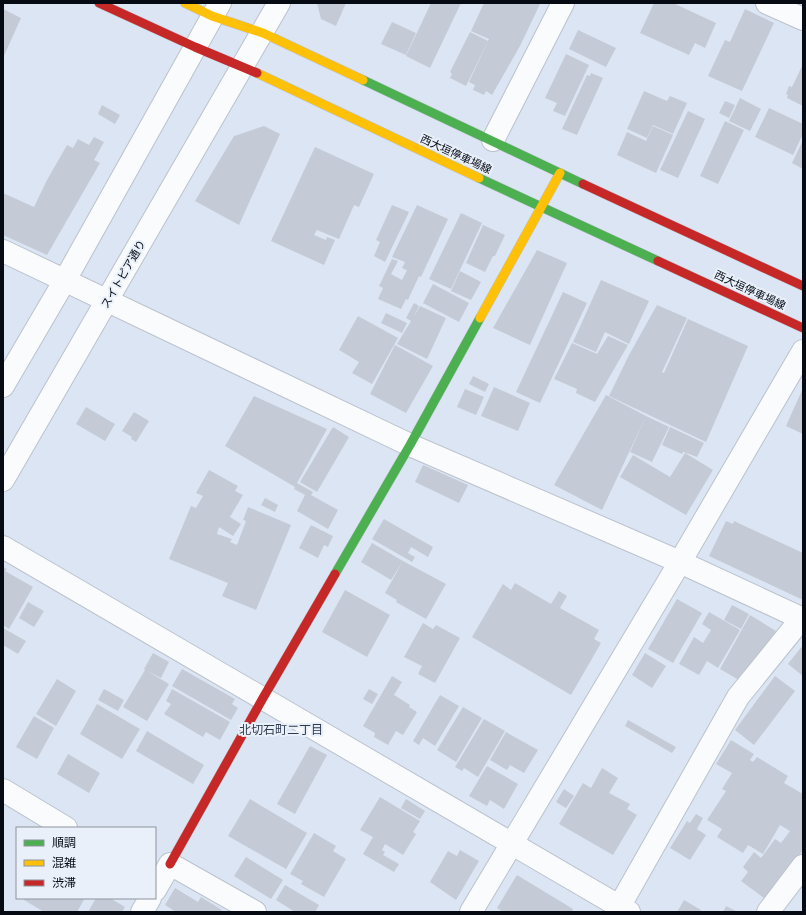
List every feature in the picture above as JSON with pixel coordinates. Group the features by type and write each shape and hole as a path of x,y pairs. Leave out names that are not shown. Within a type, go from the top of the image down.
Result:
{"main road":[{"name":"西大垣停車場線","path":"99,3 194,47 242,66 542,208 803,328"},
{"path":"185,3 216,9 263,33 803,286"},
{"path":"170,864 263,698 410,445 560,173"}],"street":[{"name":"スイトピア通り","path":"3,480 279,3"},
{"path":"493,140 563,3"},
{"path":"767,3 803,19"},
{"path":"3,386 65,280 216,9"},
{"path":"3,251 410,445 680,562 803,619 738,697 624,909 3,547"},
{"path":"470,912 513,843 680,562 803,350"},
{"path":"3,790 64,827"},
{"path":"156,886 170,864 255,912"},
{"path":"768,912 803,866"},
{"path":"142,912 149,899"}],"building":[{"path":"317,3 346,3 336,26 321,19"},
{"path":"431,3 461,3 430,68 406,56"},
{"path":"484,3 540,4 520,46 492,95 486,91 484,95 473,90 475,85 469,82 489,39 471,31"},
{"path":"654,3 673,3 716,23 705,48 695,43 689,55 640,33"},
{"path":"3,9 21,18 3,58"},
{"path":"745,9 774,23 742,91 708,76 725,40 730,42"},
{"path":"392,22 416,33 406,55 381,44"},
{"path":"578,30 616,48 606,67 569,49"},
{"path":"470,32 488,41 466,86 450,78 452,74 450,72"},
{"path":"566,54 589,65 565,116 553,111 557,103 545,98"},
{"path":"803,64 803,106 787,98 788,95 786,94 789,86 792,87"},
{"path":"591,73 603,78 577,135 562,129 587,75 590,76"},
{"path":"644,91 667,101 670,96 687,103 673,134 653,125 647,138 627,129"},
{"path":"740,98 761,109 750,131 729,121"},
{"path":"725,101 735,105 729,118 719,113"},
{"path":"102,105 120,115 115,124 98,114"},
{"path":"769,108 803,124 803,134 793,155 755,137"},
{"path":"688,111 705,119 678,178 660,170"},
{"path":"725,121 744,130 718,184 700,176"},
{"path":"264,126 280,134 239,225 195,201 234,136"},
{"path":"653,126 673,135 656,173 617,155 627,132 646,141"},
{"path":"94,137 104,142 94,160 100,163 47,255 3,235 3,193 34,207 47,180 67,145 73,148 78,139 89,145"},
{"path":"803,140 803,169 792,163"},
{"path":"315,147 374,174 359,207 354,205 339,239 317,230 314,235 326,240 327,237 335,240 324,265 271,241"},
{"path":"392,205 409,212 385,262 374,256 380,242 376,240"},
{"path":"417,205 448,219 421,277 402,268 405,262 392,257"},
{"path":"461,213 482,223 451,289 429,279"},
{"path":"483,225 505,235 485,272 466,263"},
{"path":"537,250 567,263 530,345 493,328"},
{"path":"392,259 398,261 391,274 402,280 407,270 419,276 408,300 406,299 401,309 378,299 383,288 379,286"},
{"path":"460,271 481,282 471,300 451,291"},
{"path":"601,280 649,301 629,344 605,332 596,352 573,342"},
{"path":"433,284 469,303 459,322 423,303"},
{"path":"563,292 587,303 540,403 516,392"},
{"path":"414,303 419,306 413,318 420,306 446,318 427,359 397,344 411,321 406,318"},
{"path":"657,305 687,318 662,372 664,373 688,319 748,346 706,442 609,396 629,355"},
{"path":"386,313 407,323 402,333 381,323"},
{"path":"358,316 398,338 372,384 352,373 359,362 339,350"},
{"path":"608,336 628,345 595,402 576,393 577,389 554,379 572,343 597,354"},
{"path":"395,345 433,366 406,413 370,394"},
{"path":"473,376 489,384 485,392 469,384"},
{"path":"494,387 530,403 518,431 481,416"},
{"path":"803,388 803,434 786,426"},
{"path":"465,389 484,397 476,415 457,407"},
{"path":"606,395 646,416 602,510 554,485"},
{"path":"254,396 327,429 297,483 313,492 311,495 338,510 328,529 297,511 305,495 294,489 295,487 225,446"},
{"path":"86,407 115,424 105,441 76,424"},
{"path":"134,412 149,421 136,442 131,439 132,437 122,431"},
{"path":"646,416 669,427 652,462 630,452"},
{"path":"333,427 349,437 317,492 300,482"},
{"path":"670,427 704,443 697,457 681,451 683,452 682,454 662,445"},
{"path":"685,453 713,470 686,515 620,477 633,455 670,477"},
{"path":"423,465 468,485 459,503 415,482"},
{"path":"209,470 238,486 235,491 243,495 230,517 241,524 233,536 219,527 217,534 232,539 230,542 237,545 246,521 243,520 248,507 291,525 256,610 222,596 228,583 169,559 191,506 196,508 203,496 196,493"},
{"path":"265,498 278,505 275,512 261,505"},
{"path":"384,519 433,547 428,557 411,547 408,553 415,557 412,562 372,539"},
{"path":"726,521 733,524 734,521 803,553 803,600 709,556"},
{"path":"311,525 333,536 328,547 324,545 318,558 299,548"},
{"path":"372,543 403,561 391,580 361,562"},
{"path":"403,561 446,584 426,619 396,602 397,600 385,593"},
{"path":"3,567 7,569 5,571 33,587 9,629 3,625"},
{"path":"515,583 551,604 559,591 567,596 560,608 599,630 594,639 601,643 571,695 472,637 503,584 511,590"},
{"path":"345,590 390,615 367,657 322,632"},
{"path":"677,599 702,613 673,663 648,649"},
{"path":"28,602 44,611 34,627 19,618"},
{"path":"732,605 749,614 741,629 724,620"},
{"path":"709,612 740,630 718,668 707,661 699,675 679,664 694,637 703,643 711,630 702,624"},
{"path":"750,615 776,631 739,680 720,669"},
{"path":"423,623 433,629 436,625 460,638 435,683 418,674 422,666 404,657"},
{"path":"3,628 26,641 18,654 3,645"},
{"path":"803,645 803,676 788,664"},
{"path":"153,653 169,662 161,678 147,671 169,684 147,721 123,707 145,670 144,669"},
{"path":"645,653 666,666 652,688 632,675"},
{"path":"182,669 235,699 232,704 238,708 231,720 172,686"},
{"path":"392,676 402,682 394,695 410,705 409,707 417,712 403,735 396,731 388,745 374,737 375,733 363,726"},
{"path":"775,676 795,691 754,745 735,730"},
{"path":"57,679 76,691 56,726 36,714"},
{"path":"104,689 124,700 118,711 98,700"},
{"path":"172,689 230,722 220,740 206,732 203,737 164,714 171,704 166,701"},
{"path":"369,689 378,694 372,704 363,699"},
{"path":"440,695 459,706 435,746 423,738 419,745 413,741"},
{"path":"97,704 140,729 122,759 80,734"},
{"path":"463,707 482,718 456,762 437,750"},
{"path":"34,716 54,728 37,759 16,747"},
{"path":"484,719 505,731 478,777 464,768 462,771 455,767"},
{"path":"628,720 676,747 672,753 625,726"},
{"path":"147,731 204,765 193,784 136,751"},
{"path":"506,732 538,750 524,773 510,765 507,770 490,760"},
{"path":"731,740 754,754 750,760 753,762 757,757 788,776 784,783 803,794 803,850 795,861 793,860 764,898 741,881 748,872 743,867 754,852 761,858 775,839 781,843 790,831 780,825 763,854 748,845 743,853 717,837 722,829 707,820 726,791 722,789 732,773 716,764"},
{"path":"310,746 327,755 295,814 277,804"},
{"path":"68,754 100,773 89,793 57,774"},
{"path":"487,766 518,784 504,809 490,800 487,806 469,796"},
{"path":"602,768 618,778 609,793 630,804 627,809 637,815 613,855 559,824 583,783 591,788"},
{"path":"564,789 574,796 566,808 556,802"},
{"path":"380,797 420,821 413,832 416,834 403,855 385,844 382,850 385,852 383,855 399,864 394,872 363,854 373,837 360,830"},
{"path":"250,799 307,833 286,869 228,836"},
{"path":"406,799 425,811 420,819 401,808"},
{"path":"696,814 703,818 697,829 706,835 690,860 670,848 687,821 690,823"},
{"path":"314,833 336,846 333,851 346,859 324,897 301,884 303,881 290,874"},
{"path":"460,850 479,861 456,900 430,882 448,851 457,856"},
{"path":"246,857 283,880 271,899 234,876"},
{"path":"517,875 573,909 572,912 503,912 497,908"},
{"path":"285,885 319,905 315,912 295,912 276,900"},
{"path":"175,888 198,902 201,897 222,910 221,912 176,912 165,905"},
{"path":"84,899 77,912 44,912 24,900"},
{"path":"95,899 112,899 125,907 122,912 88,912"},
{"path":"684,900 701,910 700,912 677,912"},
{"path":"726,906 736,911 723,912"}],"traffic: fast":[{"path":"363,80 583,184"},
{"path":"479,178 658,261"},
{"path":"335,574 410,445 480,318"}],"traffic: slow":[{"path":"185,3 212,16 263,33 363,80"},
{"path":"257,73 479,178"},
{"path":"480,318 560,173"}],"traffic: jam":[{"path":"99,3 195,47 257,73"},
{"path":"583,184 803,286"},
{"path":"658,261 803,328"},
{"path":"170,864 263,698 335,574"}],"district":[{"name":"北切石町二丁目","path":"281,730"}]}
